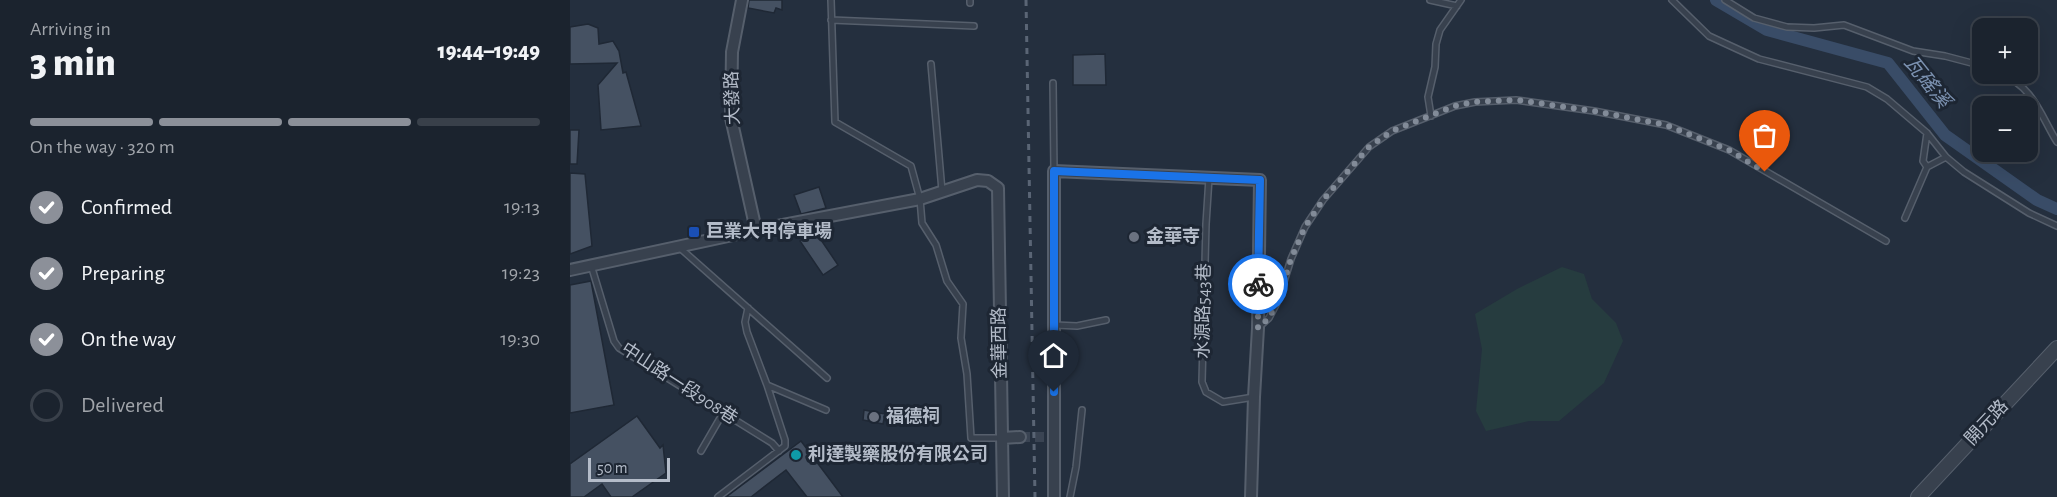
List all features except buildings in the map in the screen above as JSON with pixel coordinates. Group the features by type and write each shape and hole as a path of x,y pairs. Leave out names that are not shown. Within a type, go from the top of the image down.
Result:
{"street":[{"name":"大發路","path":"742,0 732,52 731,118 756,230"},
{"path":"1054,497 1049,436 1054,325 1054,171 1260,180 1258,328 1251,497"},
{"name":"金華西路","path":"943,193 977,180 988,181 998,188 1002,497"},
{"path":"570,270 943,193"},
{"name":"開元路","path":"1918,497 2057,348"},
{"path":"1002,438 1020,437"}],"lane":[{"path":"831,0 835,122 911,166 920,199 922,223 936,245 947,281 963,304 961,338 967,374 971,438 1002,438"},
{"path":"1430,0 1459,3 1440,30 1436,44 1428,97 1431,116"},
{"path":"1672,0 1709,36 1759,59 1867,87 1887,99 1927,133 1946,157 1964,172 2007,200 2057,226"},
{"path":"1725,0 1754,18 1787,27 1814,28 1844,25 1913,51 1972,63"},
{"path":"831,20 974,26"},
{"path":"931,64 943,193"},
{"path":"1053,83 1054,171"},
{"path":"2018,84 2031,96 2057,142"},
{"path":"1258,328 1269,318 1278,301 1305,227 1323,200 1369,147 1392,131 1455,106 1474,102 1516,100 1594,111 1666,125 1729,150 1886,241"},
{"path":"1927,133 1923,161 1927,167"},
{"path":"1905,218 1927,167 1946,157"},
{"name":"水源路543巷","path":"1209,178 1202,382 1206,392 1223,402 1254,397"},
{"path":"679,246 827,378"},
{"name":"中山路一段908巷","path":"591,265 614,341 619,348 772,443 779,451"},
{"path":"718,497 785,446 767,385 746,327 748,308"},
{"path":"1054,325 1077,326 1106,320"},
{"path":"767,385 826,411"},
{"path":"1070,497 1076,467 1082,410"},
{"path":"701,452 723,413"}],"green space":[{"path":"1562,267 1584,274 1592,299 1616,323 1623,341 1604,383 1559,421 1529,421 1486,431 1476,411 1482,349 1475,314 1517,289"}],"waterway":[{"name":"瓦磘溪","path":"1716,0 1767,30 1888,63 1945,135 2037,200 2057,209"}],"tunnel":[{"path":"1020,437 1044,437"}],"railway":[{"path":"1026,0 1035,497"}],"way so far":[{"path":"1258,284 1258,328 1269,318 1278,301 1291,259 1305,227 1323,200 1369,147 1392,131 1455,106 1474,102 1516,100 1594,111 1666,125 1729,150 1765,172"}],"place":[{"name":"巨業大甲停車場","path":"694,232"},
{"name":"金華寺","path":"1134,237"},
{"name":"福德祠","path":"874,417"},
{"name":"利達製藥股份有限公司","path":"796,455"}],"route":[{"path":"1054,392 1054,171 1260,180 1258,284"}]}
